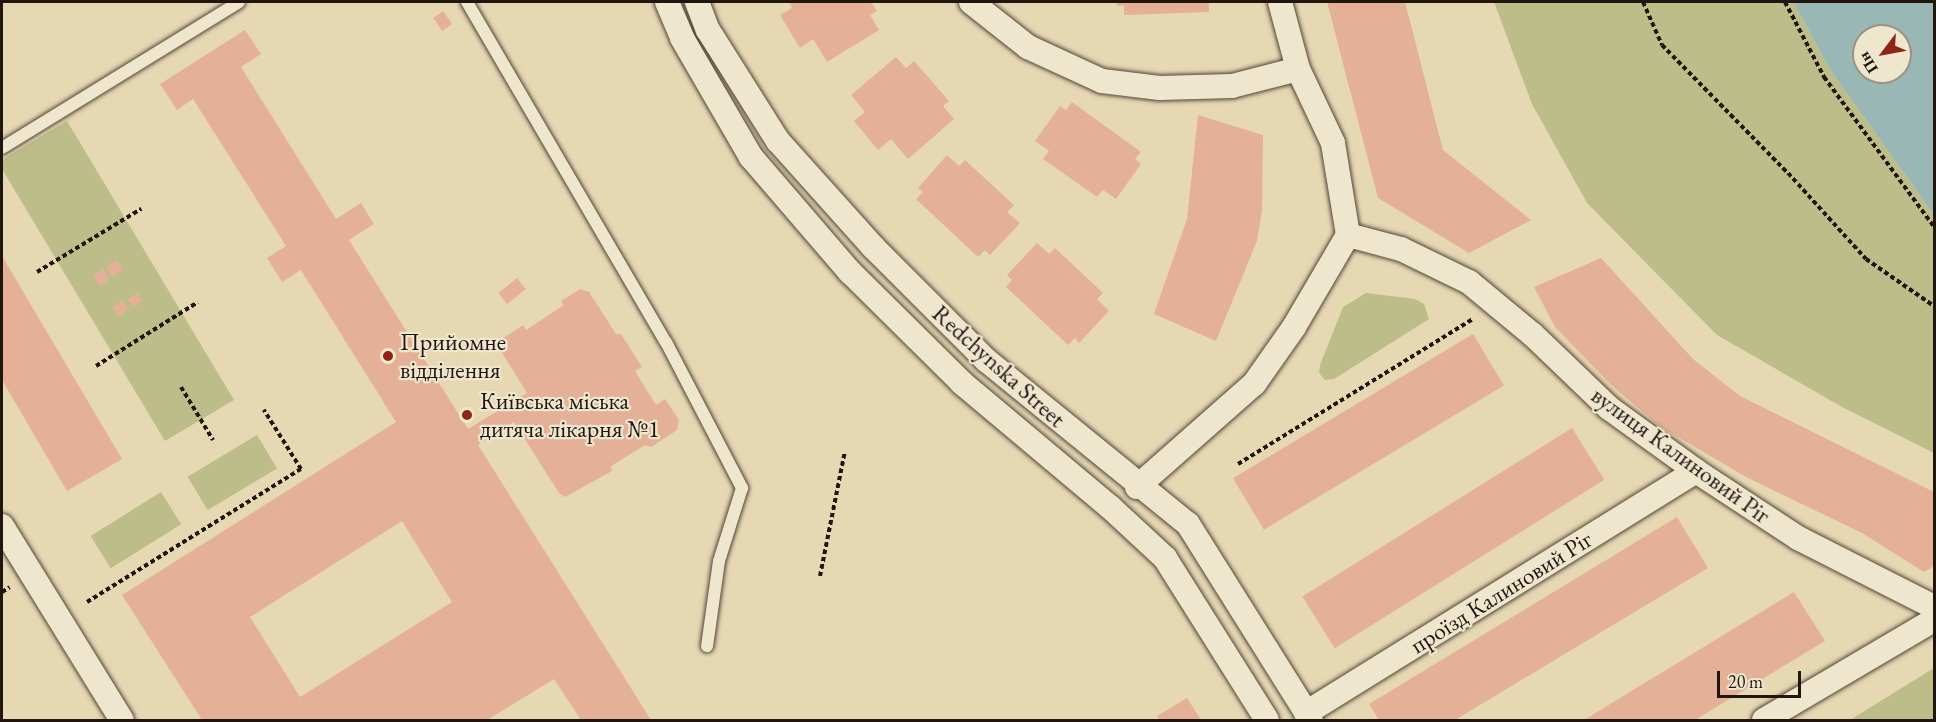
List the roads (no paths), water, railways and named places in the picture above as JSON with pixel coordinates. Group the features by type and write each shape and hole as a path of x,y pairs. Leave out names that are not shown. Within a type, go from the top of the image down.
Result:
{"street":[{"name":"Redchynska Street","path":"668,2 682,38 751,157 850,273 954,375 1110,507 1165,558 1267,720"},
{"name":"Redchynska Street","path":"697,2 708,30 778,141 873,247 986,360 1137,487 1188,524 1309,717"},
{"path":"971,2 1029,47 1102,81 1160,88 1232,86 1298,69"},
{"path":"1137,487 1254,384 1294,327 1348,235 1333,144 1298,69 1280,2"},
{"name":"вулиця Калиновий Ріг","path":"1348,235 1401,249 1469,282 1497,304 1609,408 1696,471 1798,538 1935,607"},
{"name":"проїзд Калиновий Ріг","path":"1309,717 1696,471"},
{"path":"2,526 122,720"},
{"path":"1764,720 1935,620"}],"lane":[{"path":"2,148 239,2"},
{"path":"467,2 666,342 742,488 719,561 707,646"}],"water":[{"path":"1793,2 1934,2 1934,215 1831,71"}],"place":[{"name":"Прийомне відділення","path":"388,356"},
{"name":"Київська міська дитяча лікарня №1","path":"467,415"}]}
